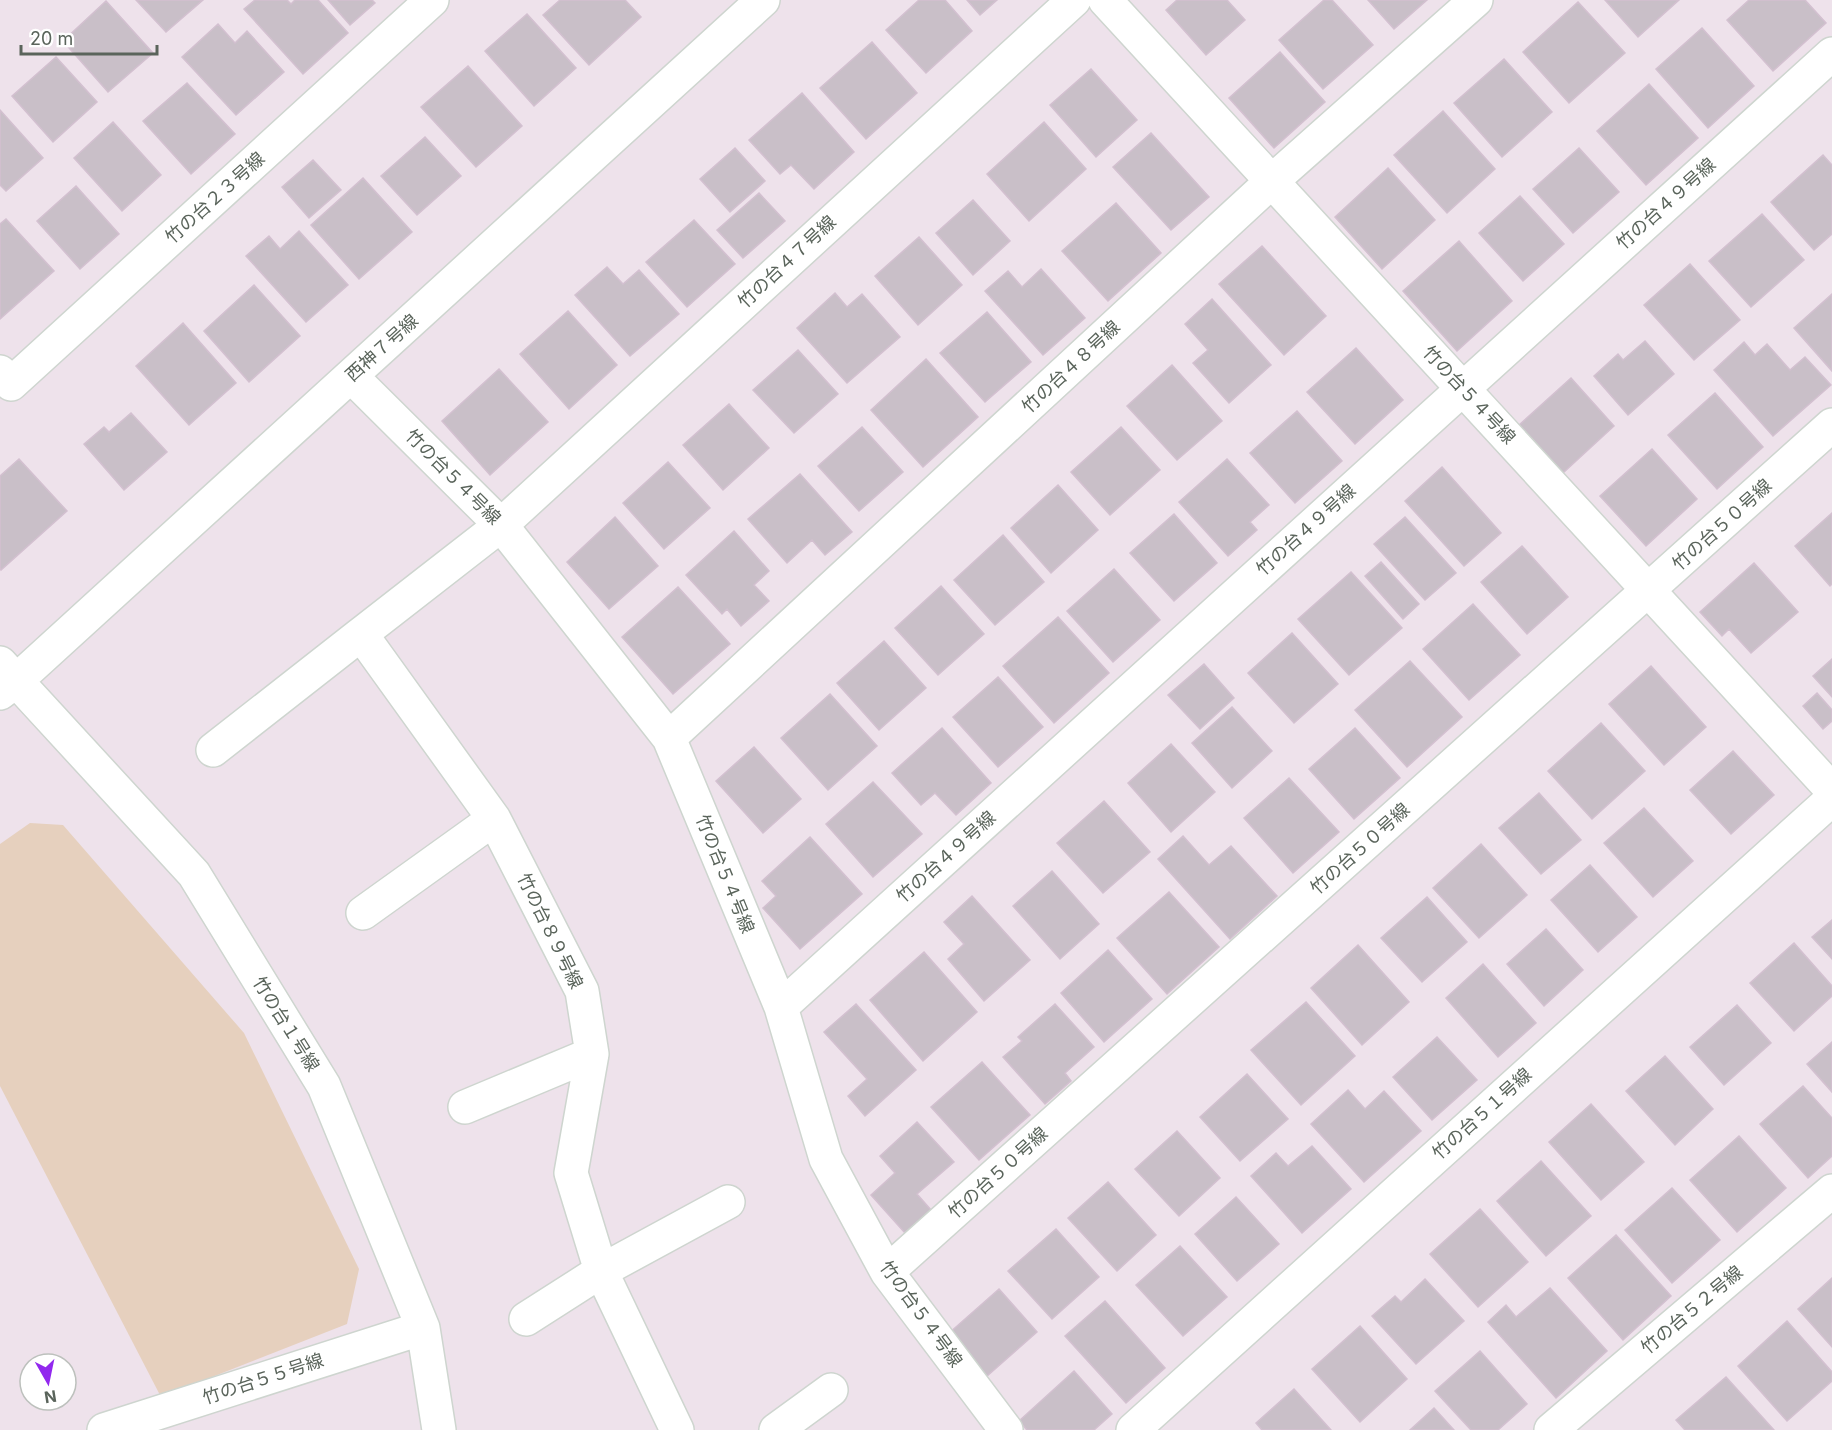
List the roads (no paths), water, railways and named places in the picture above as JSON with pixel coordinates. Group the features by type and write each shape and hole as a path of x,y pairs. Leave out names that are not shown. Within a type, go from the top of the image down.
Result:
{"street":[{"name":"竹の台２３号線","path":"0,372 11,384 432,0"},
{"name":"西神７号線","path":"5,679 351,376 763,0"},
{"name":"竹の台４７号線","path":"501,525 1074,0"},
{"name":"竹の台５４号線","path":"1105,0 1832,790"},
{"name":"竹の台４８号線","path":"669,738 1272,182 1476,0"},
{"name":"竹の台４９号線","path":"781,1007 1832,54"},
{"name":"竹の台５４号線","path":"351,376 501,525 669,738 781,1007 826,1159 887,1272 1006,1430"},
{"name":"竹の台５０号線","path":"887,1272 1832,425"},
{"path":"213,750 501,525"},
{"name":"竹の台８９号線","path":"361,634 494,819 582,991 592,1054 571,1173 601,1271 677,1430"},
{"name":"竹の台１号線","path":"5,679 194,874 324,1086 423,1328 439,1430"},
{"name":"竹の台５１号線","path":"1133,1430 1832,799"},
{"path":"363,913 494,819"},
{"path":"465,1107 592,1054"},
{"name":"竹の台５２号線","path":"1551,1430 1832,1191"},
{"path":"526,1319 601,1271 728,1202"},
{"name":"竹の台５５号線","path":"104,1430 423,1328"},
{"path":"776,1430 831,1390"}]}
